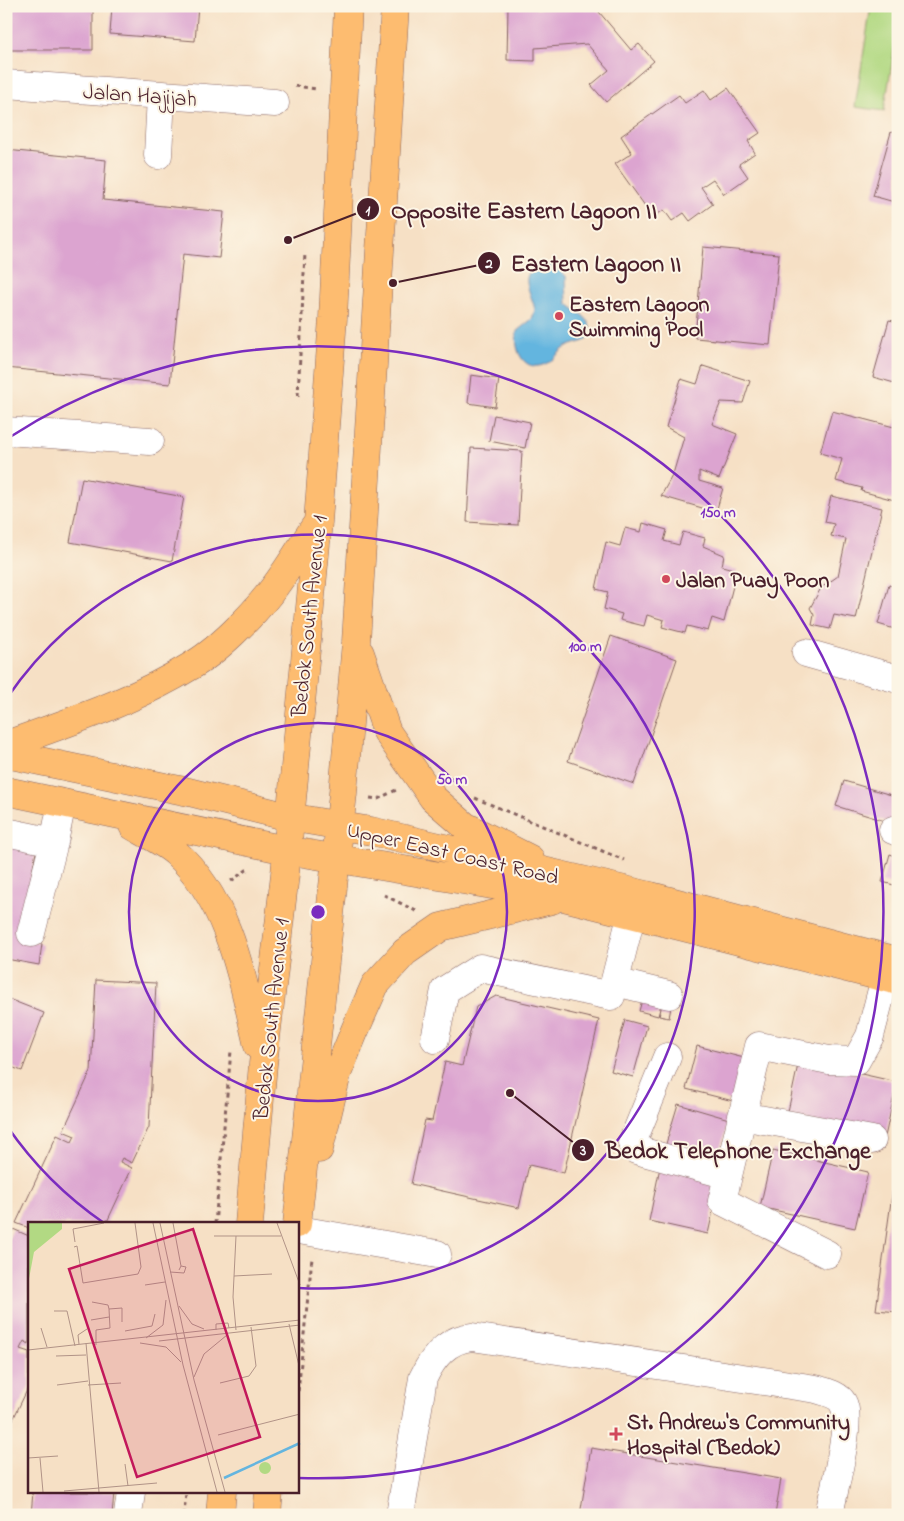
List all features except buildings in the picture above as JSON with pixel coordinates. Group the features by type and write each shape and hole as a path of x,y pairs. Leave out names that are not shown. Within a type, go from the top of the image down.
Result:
{"main road":[{"name":"Bedok South Avenue 1","path":"249,1222 263,1064 318,522 333,318 348,6"},
{"name":"Bedok South Avenue 1","path":"299,1222 356,642 395,6"},
{"path":"6,745 110,705 157,685 192,666 223,642 268,595 318,522"},
{"path":"356,642 387,732 433,798 465,826 534,861 641,905"},
{"name":"Upper East Coast Road","path":"6,754 189,792 289,817 339,825 892,970"},
{"name":"Upper East Coast Road","path":"6,791 335,859 563,897 641,905"},
{"path":"110,812 174,851 209,890 222,915 238,967 263,1064"},
{"path":"299,1226 338,1074 375,984 405,952 441,927 563,897"},
{"path":"220,1515 222,1494"},
{"path":"267,1515 269,1494"}],"street":[{"name":"Jalan Hajijah","path":"6,84 275,103"},
{"path":"158,155 161,96"},
{"path":"6,430 150,441"},
{"path":"806,653 898,679"},
{"path":"31,933 62,802"},
{"path":"6,832 54,842"},
{"path":"435,1039 446,990 480,968 608,997 611,996 641,905"},
{"path":"827,1254 722,1201 759,1046 829,1060 856,1061 870,1036 892,970"},
{"path":"615,982 669,995"},
{"path":"667,1058 632,1144 636,1150 728,1175"},
{"path":"742,1116 872,1140"},
{"path":"299,1230 437,1254"},
{"path":"400,1515 423,1378 431,1362 442,1349 464,1338 472,1337 816,1389 832,1394 843,1402 847,1422 829,1515"},
{"path":"128,1515 131,1494"}],"path":[{"path":"298,402 305,253"},
{"path":"470,795 495,808 627,861"},
{"path":"380,893 441,927"},
{"path":"215,1222 231,1049"},
{"path":"184,1515 186,1494"}],"green space":[{"path":"871,6 898,6 898,27 884,111 855,107"}],"water":[{"name":"Eastern Lagoon Swimming Pool","path":"551,265 556,266 566,276 567,303 586,318 590,328 586,340 565,348 549,362 541,366 534,366 523,360 519,354 516,339 517,331 532,319 535,310 528,288 528,275 531,270"}],"place":[{"name":"Opposite Eastern Lagoon II","path":"288,240"},
{"name":"Eastern Lagoon II","path":"393,283"},
{"name":"Eastern Lagoon Swimming Pool","path":"559,316"},
{"name":"Jalan Puay Poon","path":"666,579"},
{"name":"Bedok Telephone Exchange","path":"510,1093"},
{"name":"St. Andrew's Community Hospital (Bedok)","path":"616,1434"}]}
